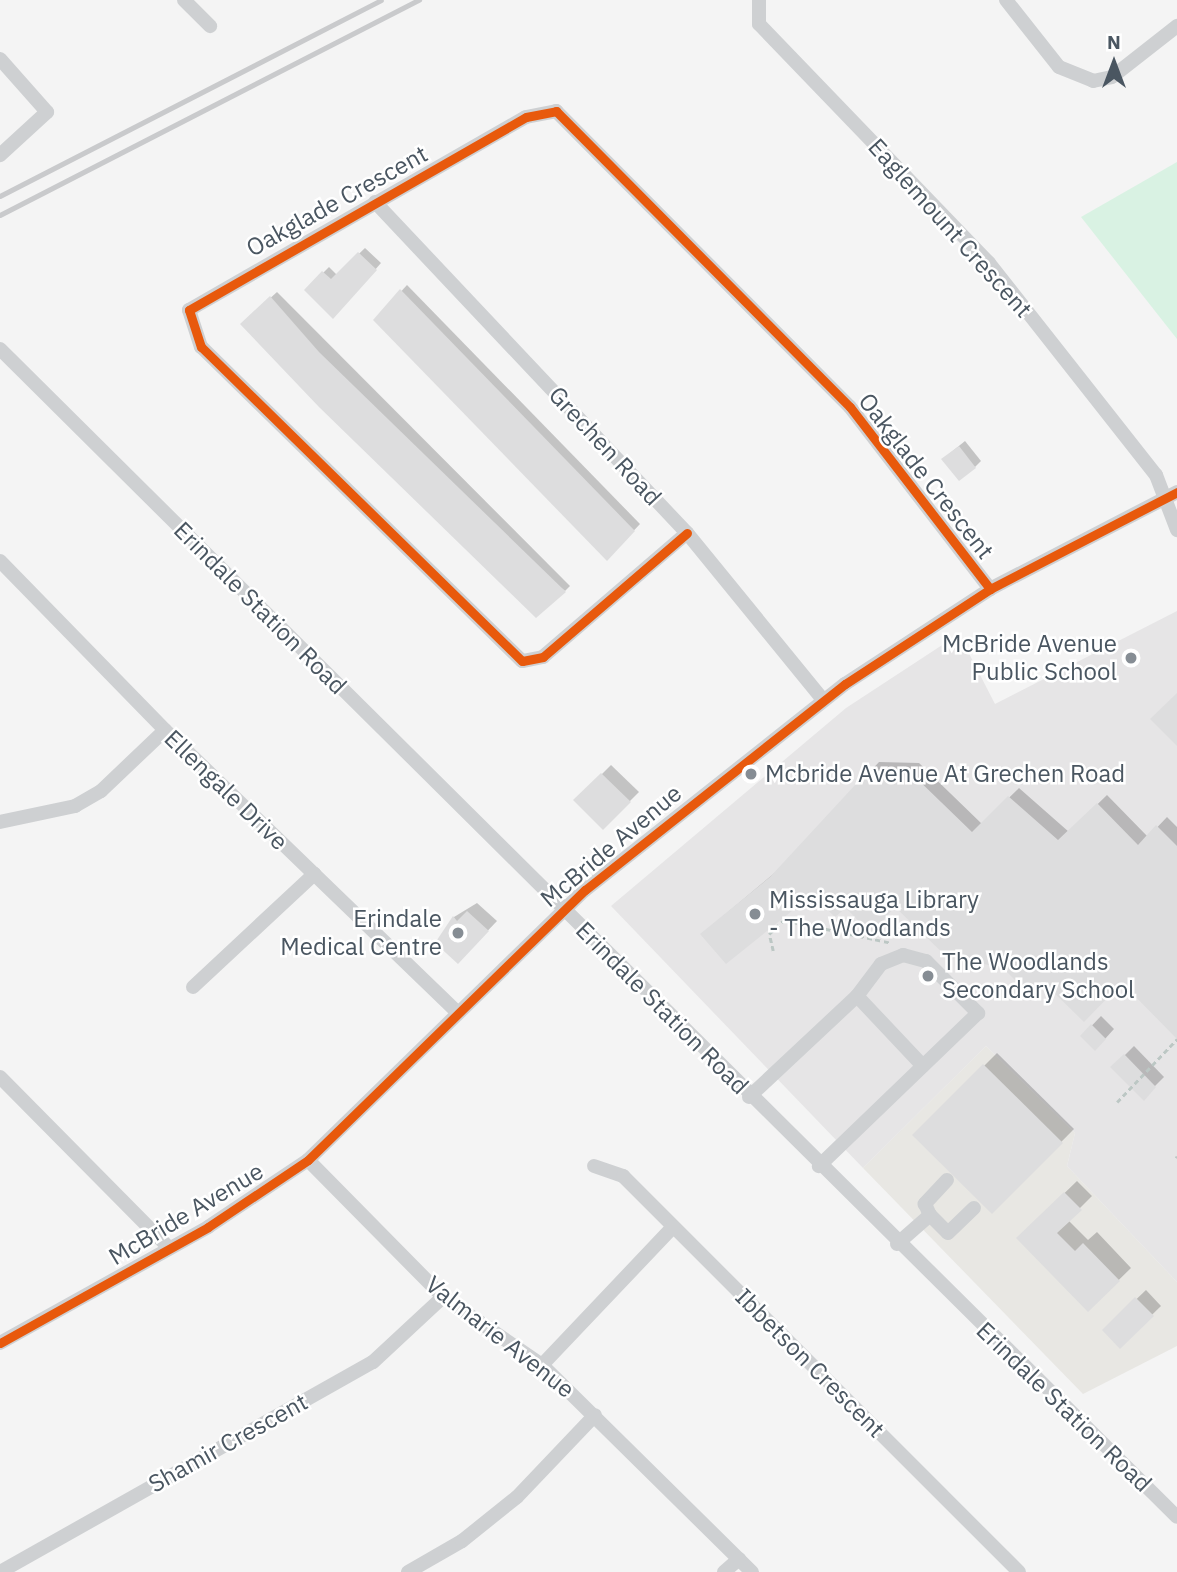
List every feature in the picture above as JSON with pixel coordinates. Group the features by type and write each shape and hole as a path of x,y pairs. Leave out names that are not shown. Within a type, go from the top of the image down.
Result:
{"street":[{"path":"184,0 210,26"},
{"name":"Eaglemount Crescent","path":"759,0 759,24 989,264 1172,495 1177,530"},
{"path":"1006,0 1059,67 1093,81 1112,77 1177,26"},
{"path":"0,155 47,112 1,62"},
{"name":"Oakglade Crescent","path":"687,533 543,657 522,661 201,347 189,310 206,296 526,117 556,111 850,407 990,590"},
{"name":"Grechen Road","path":"375,202 687,533 823,700"},
{"name":"Erindale Station Road","path":"0,349 897,1244 1177,1517"},
{"name":"McBride Avenue","path":"0,1343 169,1248 308,1160 564,910 823,700 990,590 1172,495"},
{"name":"Ellengale Drive","path":"3,569 164,730 458,1013"},
{"path":"0,822 75,806 101,791 164,730"},
{"path":"193,987 314,874"},
{"path":"749,1097 857,996 881,964 915,957 978,1013 819,1166"},
{"path":"857,996 923,1066"},
{"path":"0,1077 169,1248"},
{"name":"Valmarie Avenue","path":"308,1160 443,1297 542,1365 752,1572"},
{"name":"Ibbetson Crescent","path":"594,1166 623,1176 1019,1572"},
{"path":"947,1180 925,1204 930,1215 948,1233 974,1208"},
{"path":"897,1244 930,1215"},
{"path":"542,1365 673,1227"},
{"name":"Shamir Crescent","path":"0,1572 373,1362 443,1297"},
{"path":"408,1572 462,1541 517,1497 595,1415"},
{"path":"724,1572 739,1559"}],"path":[{"path":"773,951 769,934 784,920 892,943"},
{"path":"1117,1102 1177,1039"}],"shaded area":[{"name":"The Woodlands Secondary School","path":"1177,611 1177,1282 1067,1166 1075,1133 986,1046 863,1168 611,906 846,708 959,634 995,704"},
{"path":"986,1046 1075,1133 1067,1166 1177,1282 1177,1346 1083,1394 863,1168"}],"green space":[{"path":"1177,162 1177,339 1081,217"}],"building":[{"path":"358,252 377,270 333,319 304,290 322,271 331,279"},
{"path":"400,289 635,531 607,561 373,320"},
{"path":"270,296 319,352 566,592 536,618 319,407 240,324"},
{"path":"959,446 976,468 959,481 941,459"},
{"path":"1177,693 1177,746 1150,719"},
{"path":"868,771 910,772 972,832 1008,796 1058,840 1097,803 1138,845 1156,825 1177,846 1177,1039 1122,983 1084,1022 1044,983 1030,995 1003,968 970,961 960,952 951,961 895,907 871,934 846,908 835,917 812,895 726,964 700,934 770,877"},
{"path":"601,773 631,802 603,830 573,800"},
{"path":"467,911 489,931 458,964 435,943 453,916 457,921"},
{"path":"1091,1024 1106,1039 1095,1051 1080,1036"},
{"path":"1124,1054 1156,1087 1144,1101 1110,1067"},
{"path":"983,1064 1063,1143 992,1214 912,1135"},
{"path":"1064,1192 1082,1210 1057,1233 1075,1251 1083,1243 1120,1281 1088,1312 1016,1238"},
{"path":"1135,1297 1154,1316 1120,1349 1102,1330"}],"railway":[{"path":"0,196 381,0"},
{"path":"0,215 419,0"}],"cycle path":[{"path":"687,533 543,657 522,661 201,347 189,310 526,117 556,111 850,407 990,589"},
{"path":"0,1343 208,1227 308,1160 585,890 845,684 990,589 1177,492"}],"place":[{"name":"McBride Avenue Public School","path":"1131,658"},
{"name":"Mcbride Avenue At Grechen Road","path":"751,774"},
{"name":"Mississauga Library - The Woodlands","path":"755,914"},
{"name":"Erindale Medical Centre","path":"458,933"},
{"name":"The Woodlands Secondary School","path":"928,976"}]}
